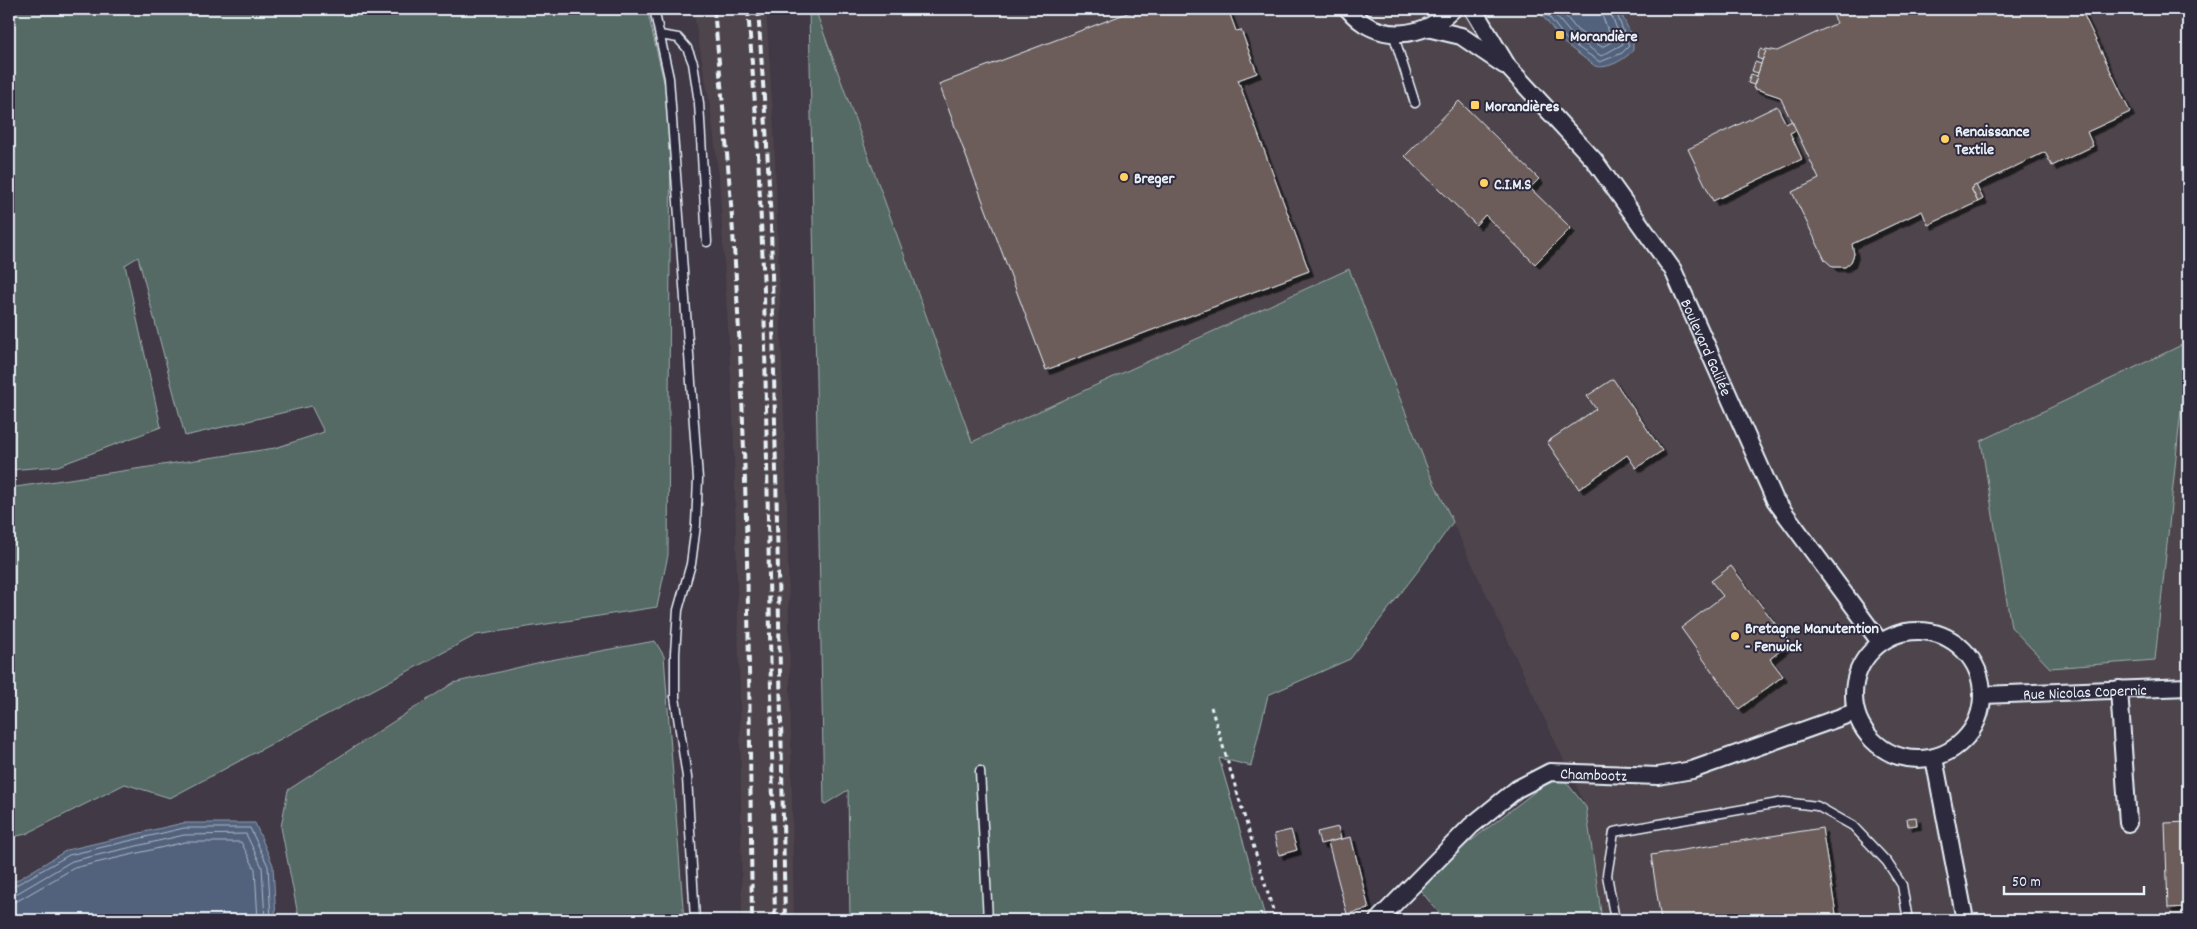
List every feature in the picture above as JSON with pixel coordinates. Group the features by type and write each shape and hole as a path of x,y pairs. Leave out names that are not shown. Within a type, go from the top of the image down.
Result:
{"street":[{"path":"1348,9 1354,17 1373,28 1393,33 1410,33 1427,28 1442,19 1453,9"},
{"name":"Boulevard Galilée","path":"1473,9 1508,67 1594,160 1673,270 1775,500 1880,642"},
{"name":"Boulevard Galilée","path":"1427,28 1461,36 1508,67"},
{"path":"1919,630 1939,633 1957,643 1971,657 1980,675 1983,695 1980,716 1969,735 1954,749 1934,758 1914,760 1894,755 1877,745 1863,730 1855,712 1854,686 1863,661 1880,642 1898,633 1919,630"},
{"name":"Rue Nicolas Copernic","path":"1983,695 2188,687"},
{"path":"2119,689 2128,823"},
{"name":"Chambootz","path":"1378,920 1471,826 1517,789 1550,772 1658,776 1692,770 1855,712"},
{"path":"1934,758 1965,920"}],"lane":[{"path":"654,9 668,78 698,479 696,525 691,564 678,610 675,654 676,697 687,777 695,920"},
{"path":"1393,33 1415,102"},
{"path":"660,35 678,38 687,48 693,63 699,104 707,242"},
{"path":"980,771 988,920"},
{"path":"1615,920 1607,875 1614,832 1784,802 1817,806 1853,826 1887,862 1902,884 1908,920"}],"path":[{"path":"1211,707 1276,920"}],"shaded area":[{"path":"693,9 766,9 774,129 787,504 794,920 742,920 740,705 733,413 719,177 710,106"},
{"path":"815,9 2188,9 2188,920 1602,920 1586,807 1429,472 1349,269 972,442"}],"green space":[{"path":"9,9 647,9 671,112 668,555 657,607 476,635 170,798 125,784 26,834 9,838 9,488 275,448 324,432 311,406 185,436 138,257 125,265 161,427 58,466 9,470"},
{"path":"809,9 815,9 972,442 1349,269 1429,472 1453,522 1350,659 1268,695 1251,766 1219,758 1266,920 850,920 848,790 824,805"},
{"path":"2188,342 2155,660 2050,668 2011,627 1981,441"},
{"path":"655,641 664,656 684,920 299,920 281,827 288,790 453,683 545,661"},
{"path":"1559,773 1586,807 1602,920 1445,920 1415,884"}],"water":[{"path":"1537,9 1619,9 1633,39 1633,50 1616,63 1600,67 1595,66 1564,43"},
{"path":"183,823 255,823 273,865 276,920 9,920 9,885 67,850"}],"building":[{"name":"Breger","path":"1138,9 1228,9 1236,31 1241,30 1257,73 1238,80 1309,271 1046,370 939,84"},
{"name":"Renaissance Textile","path":"1830,9 2081,9 2130,112 2087,132 2093,146 2052,166 2045,152 1971,188 1978,202 1928,225 1922,211 1852,244 1854,254 1851,262 1845,267 1833,267 1825,260 1792,192 1819,179 1780,97 1753,88 1766,49 1777,51 1837,23"},
{"path":"1760,49 1766,51 1762,60 1757,58"},
{"path":"1755,62 1761,64 1758,73 1752,71"},
{"path":"1751,74 1757,76 1754,85 1748,83"},
{"name":"C.I.M.S","path":"1459,101 1539,179 1530,188 1571,228 1535,264 1485,215 1476,225 1405,156"},
{"path":"1777,106 1786,124 1792,121 1796,130 1790,133 1802,159 1713,201 1688,149"},
{"path":"1976,185 1983,199 1978,202 1971,188"},
{"path":"1613,379 1662,451 1636,468 1627,455 1579,489 1547,442 1596,409 1587,396"},
{"name":"Bretagne Manutention - Fenwick","path":"1731,566 1790,643 1770,659 1783,676 1739,709 1681,628 1723,596 1711,581"},
{"path":"1916,817 1917,825 1908,826 1907,818"},
{"path":"2188,822 2188,907 2168,908 2165,823"},
{"path":"1338,827 1341,839 1320,844 1317,832"},
{"path":"1822,828 1837,920 1661,920 1651,855"},
{"path":"1291,830 1297,850 1279,855 1274,834"},
{"path":"1351,837 1369,909 1347,914 1328,842"}],"railway":[{"path":"714,9 731,205 742,404 747,576 752,920"},
{"path":"748,9 757,131 764,290 775,920"},
{"path":"758,9 771,224 785,920"}],"place":[{"name":"Morandière","path":"1560,35"},
{"name":"Morandières","path":"1475,105"},
{"name":"Renaissance Textile","path":"1945,139"},
{"name":"Breger","path":"1124,177"},
{"name":"C.I.M.S","path":"1484,183"},
{"name":"Bretagne Manutention - Fenwick","path":"1735,636"}]}
